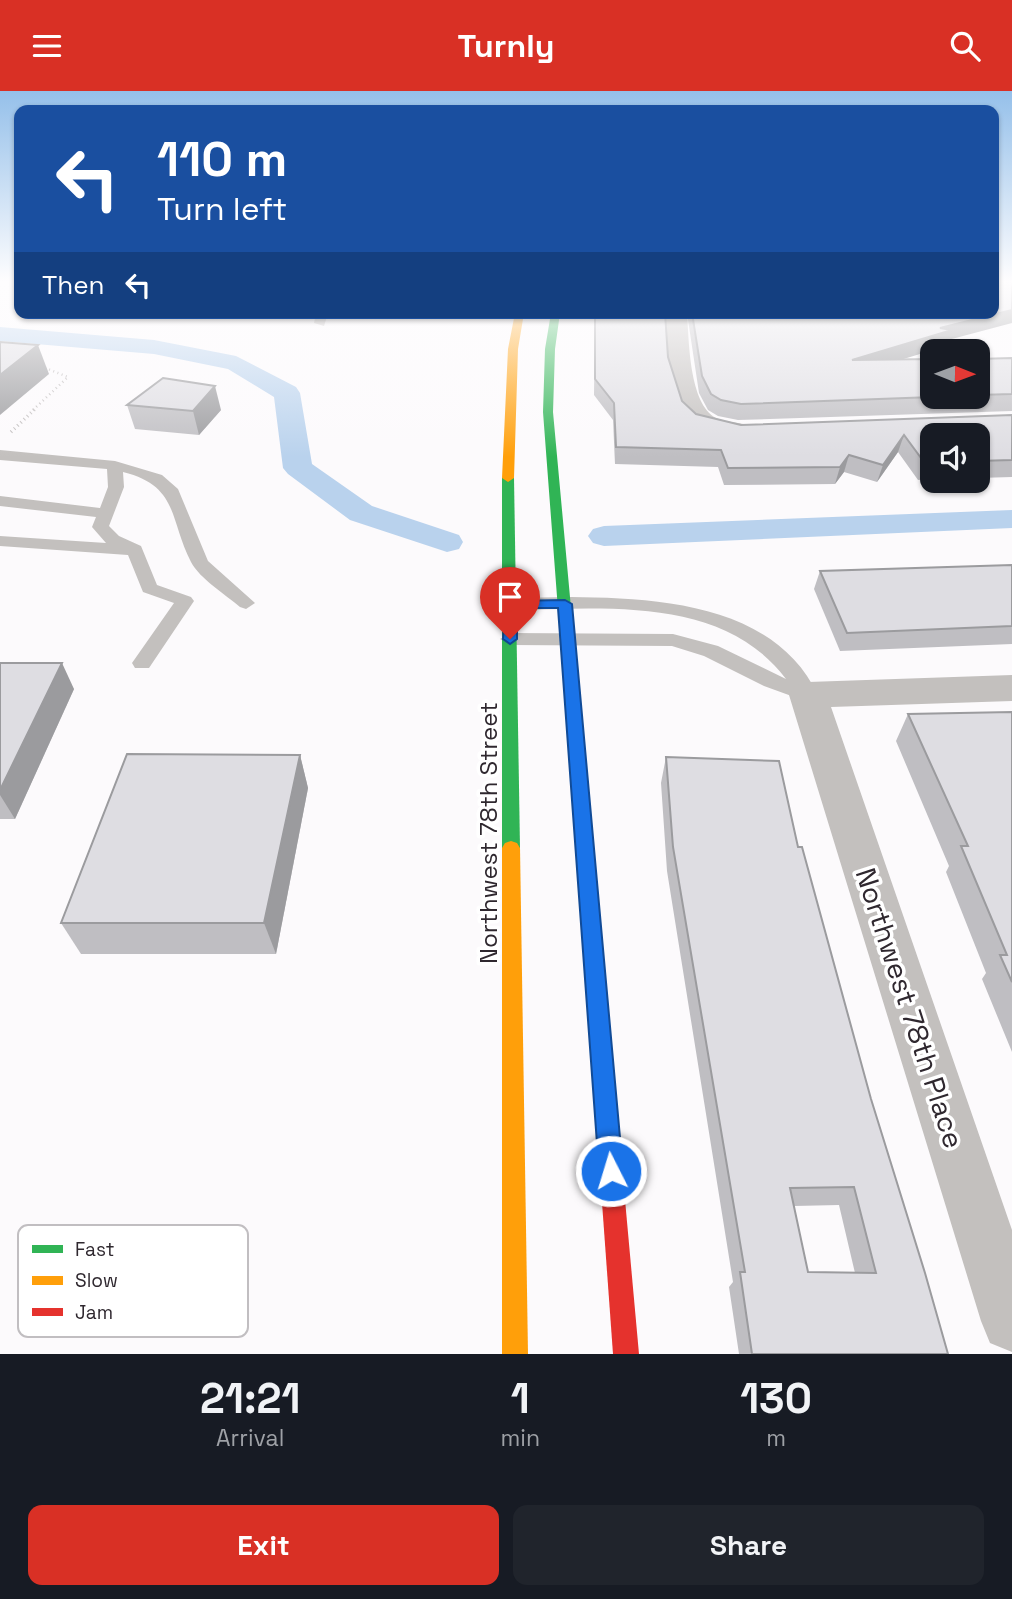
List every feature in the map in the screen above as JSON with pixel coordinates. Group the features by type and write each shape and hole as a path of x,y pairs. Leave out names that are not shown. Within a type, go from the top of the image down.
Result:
{"street":[{"name":"Northwest 78th Street","path":"515,339 509,414 515,1354"},
{"path":"552,339 548,412 626,1354"},
{"path":"678,339 681,373 691,412 707,424 738,431 765,430"},
{"path":"808,695 1012,688"},
{"name":"Northwest 78th Place","path":"808,695 1012,1321"}],"lane":[{"path":"0,455 115,467 161,479 170,489 200,563 246,603"},
{"path":"115,467 116,487 100,527 113,540 135,550 149,588 185,601 142,663"},
{"path":"0,501 104,513"},
{"path":"0,541 135,550"},
{"path":"510,604 667,608 706,615 755,637 793,673 808,695"},
{"path":"510,639 673,639 711,651 771,681 808,695"}],"path":[{"path":"9,433 68,377 49,368 35,367"}],"building":[{"path":"595,339 667,339 668,357 682,401 696,414 741,425 1012,415 1012,460 990,461 990,423 920,423 920,457 904,435 883,465 849,455 840,467 728,468 721,450 616,447 614,403 595,379"},
{"path":"696,339 922,339 852,360 920,359 920,397 741,404 721,400 711,394 702,376"},
{"path":"0,342 38,345 0,375"},
{"path":"1012,358 1012,394 990,395 990,359"},
{"path":"163,378 215,386 193,411 127,405"},
{"path":"1012,565 1012,626 847,633 820,571"},
{"path":"0,663 62,663 0,790"},
{"path":"1012,712 1012,982 1000,955 1007,955 961,846 968,846 908,714"},
{"path":"127,754 300,755 264,923 61,923"},
{"path":"666,757 779,761 798,847 802,847 871,1099 948,1354 752,1354 740,1272 745,1272 673,847","holes":["854,1187 876,1273 808,1272 790,1188"]}],"waterway":[{"path":"59,339 154,347 236,363 287,393 298,468 361,513 447,542"},
{"path":"604,536 1012,519"}],"traffic: fast":[{"path":"552,339 548,412 590,913"},
{"path":"508,478 511,848"}],"traffic: slow":[{"path":"508,478 515,339"},
{"path":"511,848 515,1354"}],"traffic: jam":[{"path":"590,913 626,1354"}],"route":[{"path":"510,639 510,604 565,604 611,1171"}]}
